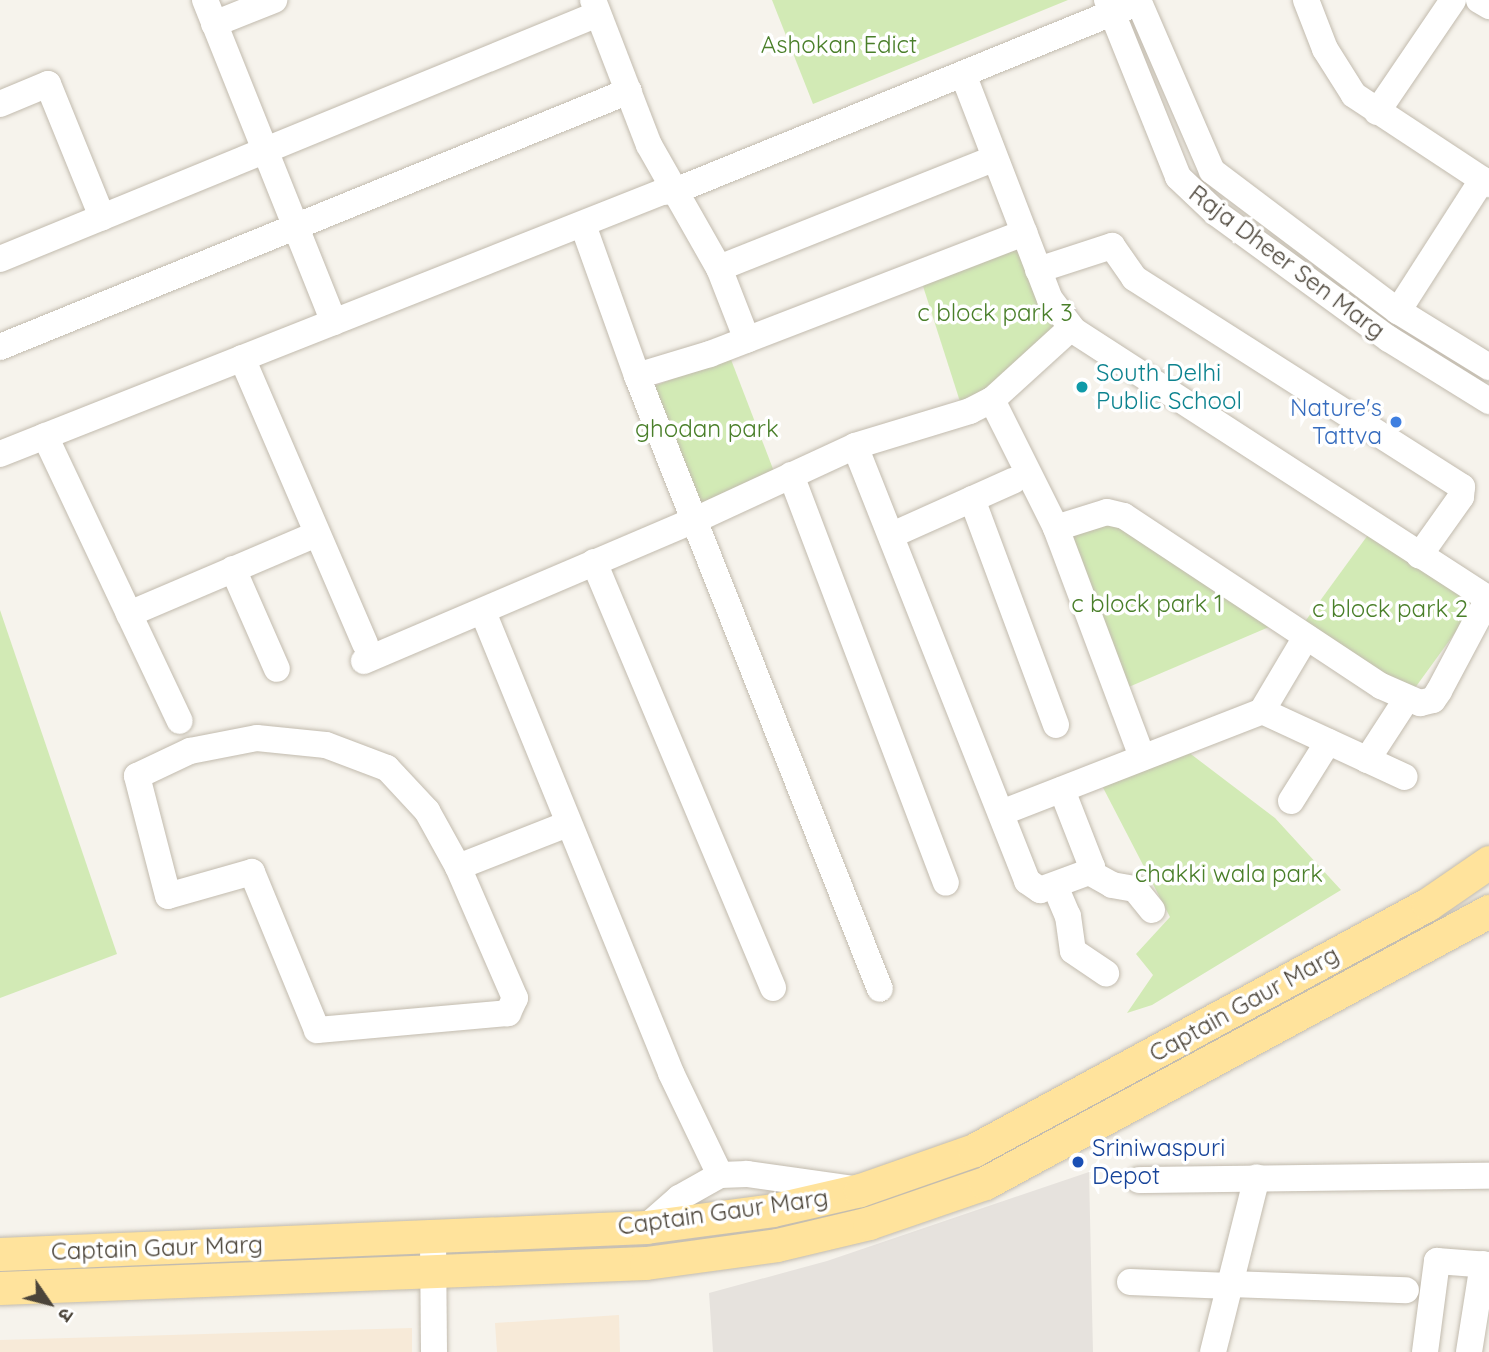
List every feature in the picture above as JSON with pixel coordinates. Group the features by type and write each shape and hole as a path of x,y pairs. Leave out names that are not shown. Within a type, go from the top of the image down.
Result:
{"main road":[{"name":"Captain Gaur Marg","path":"0,1254 646,1227 773,1210 860,1190 974,1150 1428,904 1489,862"},
{"name":"Captain Gaur Marg","path":"0,1288 646,1262 777,1244 869,1223 985,1182 1489,911"}],"street":[{"path":"274,0 210,12 299,226 334,322"},
{"path":"1306,0 1343,81 1377,112 1486,182 1398,311"},
{"path":"1377,112 1453,0"},
{"path":"1479,0 1489,6"},
{"path":"0,454 662,192 675,191 963,74 1110,6 1138,1"},
{"name":"Raja Dheer Sen Marg","path":"1138,1 1212,171 1398,311 1489,367"},
{"name":"Raja Dheer Sen Marg","path":"1110,6 1178,177 1216,212 1389,340 1489,401"},
{"path":"0,259 268,150 595,7 649,145 719,268 747,340"},
{"path":"963,74 993,159 1050,299 1071,328 1419,556 1489,598 1433,700 1406,700 1124,516 1107,512 1056,528"},
{"path":"0,104 48,84 102,217"},
{"path":"0,347 629,91"},
{"path":"719,268 993,159"},
{"path":"583,225 637,376 880,989"},
{"path":"637,376 747,340 1024,233"},
{"path":"1038,270 1112,246 1134,278 1462,487 1464,493 1419,556"},
{"path":"242,358 364,652 483,612 695,520 855,446 963,414 992,400 1071,328"},
{"path":"992,400 1056,528 1142,757"},
{"path":"46,436 180,721"},
{"path":"855,446 1027,881 1040,890 1089,872 1093,861 1062,790"},
{"path":"791,475 946,883"},
{"path":"892,535 1013,481"},
{"path":"972,499 1055,725"},
{"path":"129,614 317,534"},
{"path":"594,562 773,988"},
{"path":"233,569 276,669"},
{"path":"483,612 674,1080 720,1175"},
{"path":"1001,813 1262,711 1306,637"},
{"path":"1367,760 1406,700"},
{"path":"1262,711 1405,777"},
{"path":"257,738 326,745 387,768 426,811 458,867 515,998 508,1013 317,1030 252,872 168,895 137,776 190,751 257,738"},
{"path":"1291,802 1328,742"},
{"path":"458,867 568,824"},
{"path":"1089,872 1112,886 1135,888 1152,910"},
{"path":"1055,886 1068,916 1073,951 1106,973"},
{"path":"646,1227 679,1198 720,1175 747,1174 860,1190"},
{"path":"1139,1180 1489,1176"},
{"path":"1213,1352 1257,1177"},
{"path":"433,1237 431,1270 434,1352"},
{"path":"1425,1352 1437,1261 1486,1265 1469,1352"},
{"path":"1130,1282 1406,1290"}],"shaded area":[{"path":"1089,1172 1093,1352 713,1352 709,1293 827,1261"},
{"path":"619,1315 620,1352 497,1352 495,1323"},
{"path":"412,1328 412,1352 0,1352 0,1340"}],"green space":[{"name":"Ashokan Edict","path":"772,0 1068,0 813,104"},
{"name":"c block park 3","path":"1024,233 1066,323 963,411 922,283"},
{"name":"ghodan park","path":"730,357 778,482 689,516 641,391"},
{"name":"c block park 1","path":"1109,503 1269,627 1110,695 1043,521"},
{"name":"c block park 2","path":"1373,528 1477,603 1408,697 1305,622"},
{"path":"0,610 117,954 0,998"},
{"name":"chakki wala park","path":"1175,742 1275,818 1341,890 1152,1005 1127,1013 1153,975 1136,954 1170,917 1097,776"}],"place":[{"name":"South Delhi Public School","path":"1082,387"},
{"name":"Nature's Tattva","path":"1396,422"},
{"name":"Sriniwaspuri Depot","path":"1078,1162"}]}
